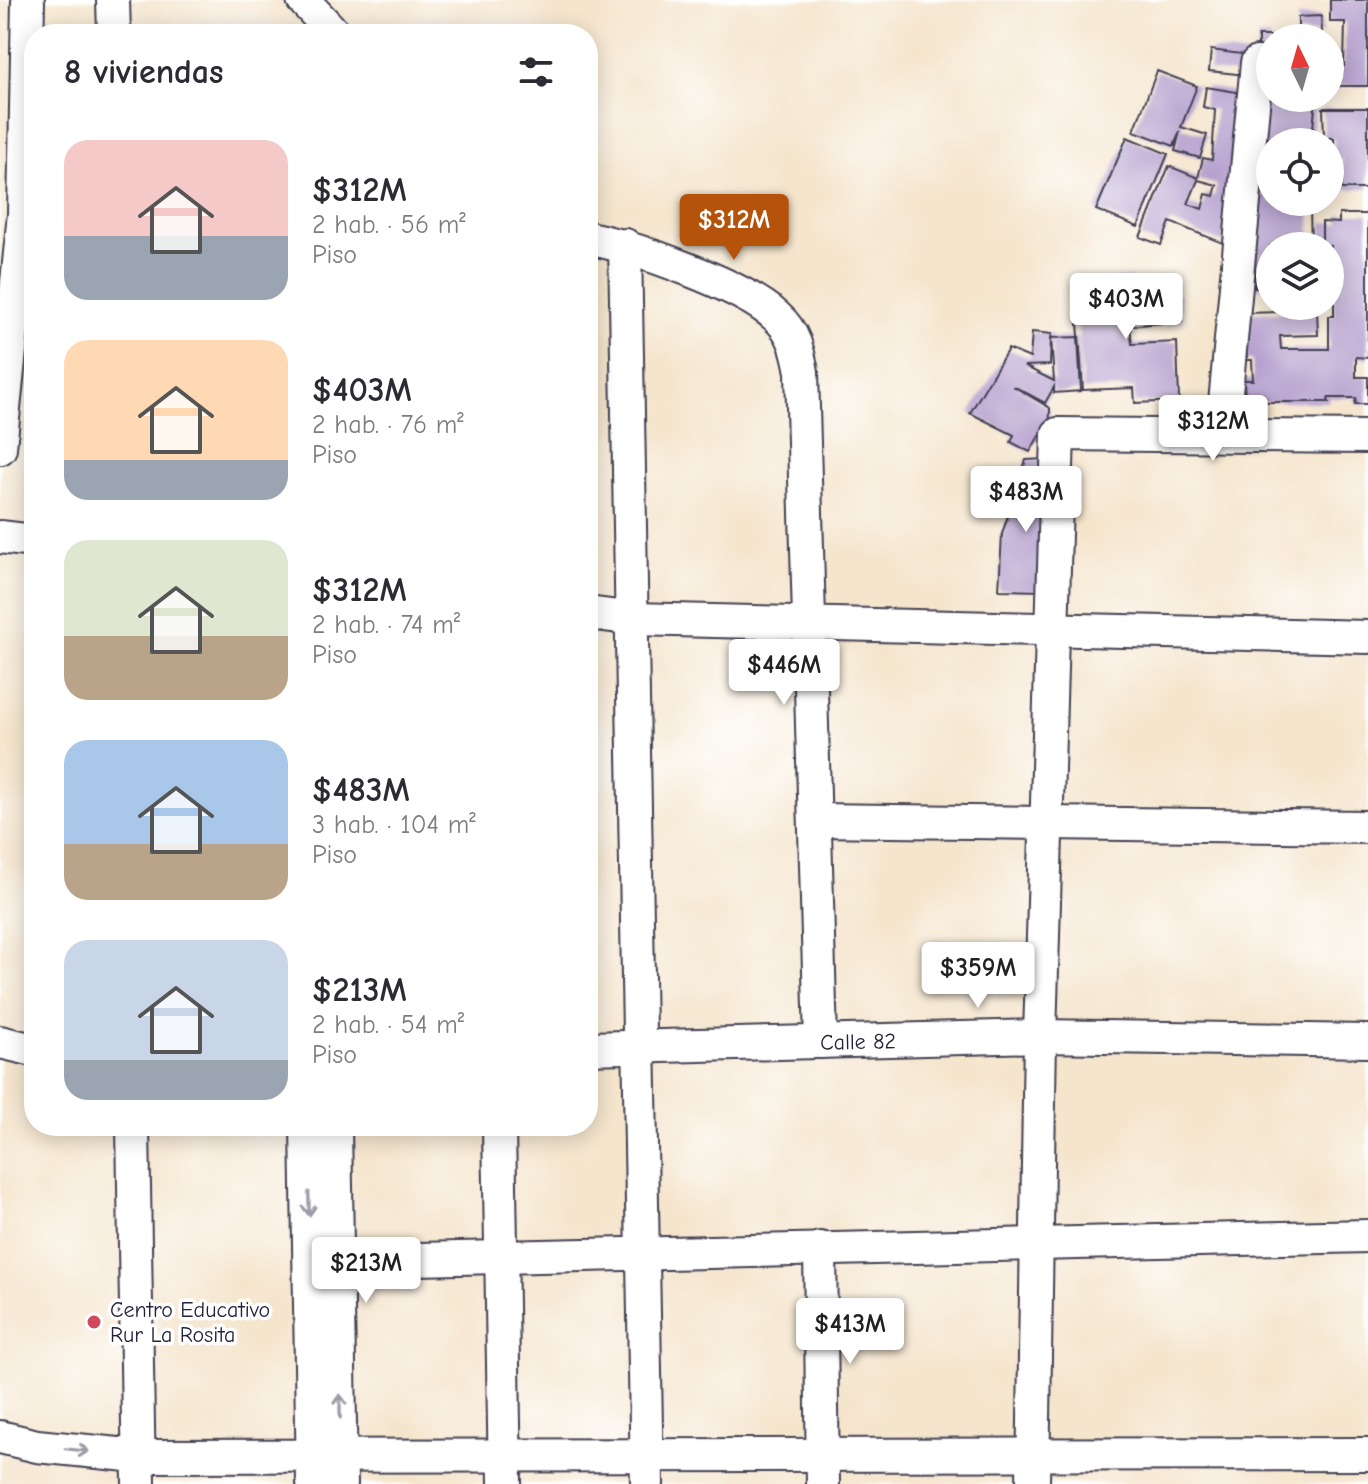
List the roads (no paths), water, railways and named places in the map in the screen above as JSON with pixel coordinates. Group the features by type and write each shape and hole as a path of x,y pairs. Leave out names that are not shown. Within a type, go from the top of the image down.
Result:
{"street":[{"path":"28,0 28,24"},
{"path":"113,0 114,24"},
{"path":"301,24 302,0"},
{"path":"302,0 325,24"},
{"path":"1222,435 1256,74"},
{"path":"0,448 24,214"},
{"path":"598,240 625,245 743,297 776,316 796,340 802,372 821,1042"},
{"path":"625,245 647,1470"},
{"path":"1032,1469 1040,1036 1058,434 1368,437"},
{"path":"0,537 24,540"},
{"path":"598,614 634,619 1051,626 1368,637"},
{"path":"816,820 1368,827"},
{"name":"Calle 82","path":"598,1048 1040,1036 1368,1041"},
{"path":"0,1042 24,1048"},
{"path":"133,1136 139,1470"},
{"path":"308,1136 327,1470"},
{"path":"327,1470 338,1261 335,1136"},
{"path":"499,1136 505,1470"},
{"path":"338,1261 1368,1236"},
{"path":"820,1248 823,1470"},
{"path":"0,1437 139,1470 1032,1469 1368,1454"}],"place":[{"name":"Centro Educativo Rur La Rosita","path":"94,1322"}]}
